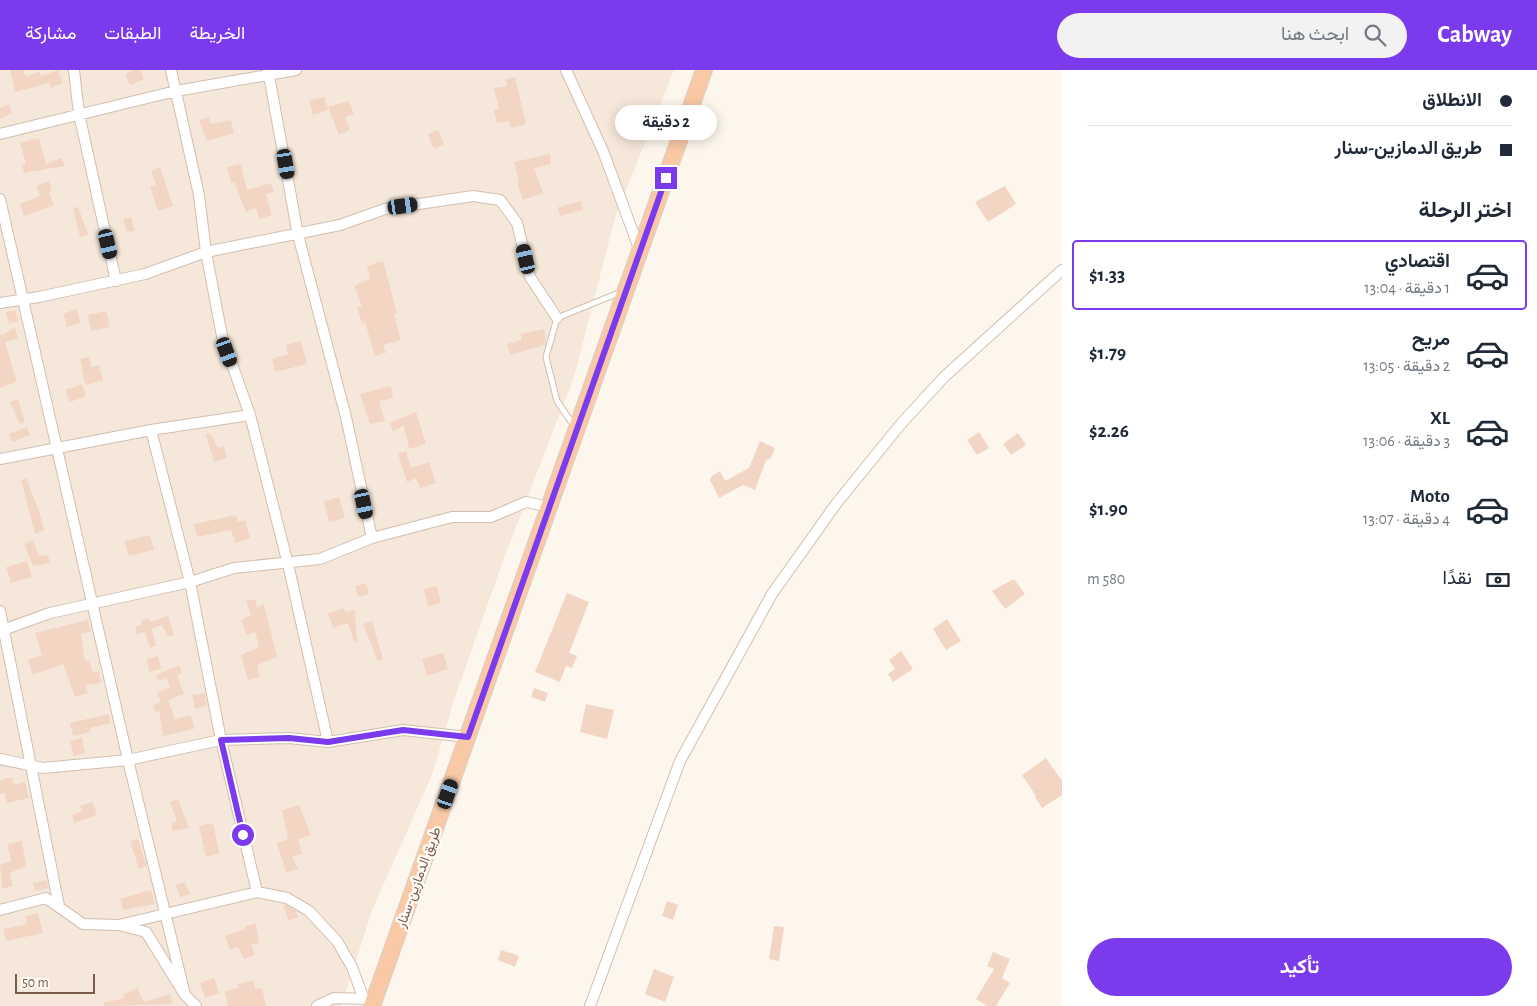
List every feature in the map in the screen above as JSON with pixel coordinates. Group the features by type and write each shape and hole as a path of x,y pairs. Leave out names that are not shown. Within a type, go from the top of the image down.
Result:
{"highway":[{"name":"طريق الدمازين-سنار","path":"370,1001 468,737 704,70"}],"street":[{"path":"74,70 79,114 116,281"},
{"path":"171,70 199,195 206,252 222,336 250,415 288,564 328,742"},
{"path":"0,134 176,91 269,73 296,70"},
{"path":"566,70 603,151 640,251"},
{"path":"269,73 298,235 346,416 372,538"},
{"path":"0,303 24,300 145,274 206,252 298,235 340,225 385,209 473,196 500,200 517,223 530,277 557,318"},
{"path":"0,198 128,760 185,995"},
{"path":"590,1006 680,761 772,594 836,504 900,425 944,377 1062,270"},
{"path":"0,459 151,430 250,415"},
{"path":"151,430 190,582 221,740 256,892"},
{"path":"3,630 50,613 94,605 190,582 234,568 288,564 320,559 372,538 452,518 491,518 526,502 549,507"},
{"path":"0,611 59,906"},
{"path":"0,759 43,768 128,760 221,740 289,738 328,742 403,730 468,737"},
{"path":"119,925 166,912 256,892 287,898 309,911 337,941 370,1001"},
{"path":"0,910 46,898 83,924 119,925 146,932 185,995 196,1006"},
{"path":"317,1006 334,998 370,1001"}],"lane":[{"path":"577,430 557,401 546,357 557,318 626,290"}],"shaded area":[{"path":"0,70 674,70 615,218 574,377 505,555 454,700 432,775 373,908 341,1006 0,1006"}],"building":[{"path":"10,70 23,70 26,77 39,71 41,76 58,70 63,83 51,88 49,83 15,92"},
{"path":"133,70 140,70 144,79 130,85 125,74"},
{"path":"515,77 526,124 511,128 509,121 497,123 494,110 499,109 494,88 507,86 505,79"},
{"path":"325,97 328,110 313,115 309,100"},
{"path":"349,101 354,114 345,117 350,130 339,135 328,107"},
{"path":"8,104 12,113 0,119 0,108"},
{"path":"209,117 211,124 231,120 234,133 207,141 199,120"},
{"path":"438,130 444,144 434,149 428,134"},
{"path":"39,138 46,164 61,158 65,166 24,173 22,165 26,164 20,143"},
{"path":"550,154 551,164 534,168 543,193 523,200 517,183 519,182 514,162"},
{"path":"241,164 247,190 271,183 274,192 266,194 272,215 259,219 256,208 246,212 234,182 231,183 227,167"},
{"path":"160,167 173,206 158,211 150,187 156,185 151,171"},
{"path":"49,181 52,191 49,192 54,205 24,216 20,204 40,196 37,186"},
{"path":"1005,186 1016,204 988,222 975,202"},
{"path":"581,201 583,210 560,216 558,207"},
{"path":"78,207 88,234 80,237 73,208"},
{"path":"131,217 135,231 127,232 123,219"},
{"path":"383,261 397,313 394,314 401,340 383,345 386,353 375,356 365,322 362,324 357,307 362,306 354,286 370,279 367,266"},
{"path":"76,309 81,323 67,327 63,314"},
{"path":"15,310 18,321 9,324 6,312"},
{"path":"106,311 110,327 91,331 88,315"},
{"path":"15,327 18,339 5,342 17,382 0,388 0,334 3,335"},
{"path":"544,329 545,345 510,355 507,344 522,340 520,334"},
{"path":"301,341 307,364 275,372 272,359 288,354 286,345"},
{"path":"89,357 91,367 99,365 103,380 85,385 80,359"},
{"path":"82,384 86,396 70,402 65,390"},
{"path":"391,386 393,398 379,401 385,421 370,424 360,394"},
{"path":"18,399 25,422 20,424 10,402"},
{"path":"416,412 426,444 409,449 404,426 393,431 390,423"},
{"path":"27,427 30,435 12,442 9,434"},
{"path":"979,432 989,448 977,455 967,440"},
{"path":"210,433 218,448 224,446 227,458 214,462 206,435"},
{"path":"1018,433 1026,445 1011,455 1003,444"},
{"path":"760,441 775,448 771,458 766,460 755,490 743,485 719,498 710,480 712,476 720,471 725,481 749,468"},
{"path":"406,451 411,468 429,462 436,483 420,488 416,478 407,482 398,454"},
{"path":"26,478 44,530 35,534 21,480"},
{"path":"339,497 345,518 329,522 324,501"},
{"path":"236,515 238,522 245,520 250,538 235,543 231,530 197,537 194,524"},
{"path":"150,535 154,550 129,556 124,541"},
{"path":"33,540 39,556 48,555 50,563 33,566 24,544"},
{"path":"27,561 32,577 11,583 6,567"},
{"path":"1014,579 1025,594 1005,609 992,591"},
{"path":"366,583 369,594 358,597 355,586"},
{"path":"437,586 441,603 428,606 424,589"},
{"path":"567,593 589,602 569,653 577,656 572,668 566,666 560,682 535,672"},
{"path":"255,599 257,607 264,604 277,657 257,665 260,677 248,680 241,655 259,647 255,632 247,635 241,620 251,615 246,601"},
{"path":"344,608 346,612 355,610 357,641 354,642 348,623 333,628 328,614"},
{"path":"168,616 174,635 167,636 162,625 152,629 156,646 150,648 145,632 137,635 135,627 142,625 141,621 149,618 150,622"},
{"path":"947,619 961,641 946,650 933,629"},
{"path":"88,620 91,632 81,634 85,661 89,660 93,672 99,671 101,683 86,685 88,693 75,697 63,664 33,675 28,660 42,655 35,633"},
{"path":"372,621 383,659 378,661 363,624"},
{"path":"901,651 913,669 893,682 888,674 895,669 889,660"},
{"path":"443,653 448,669 427,676 422,659"},
{"path":"158,656 161,669 149,672 147,659"},
{"path":"179,665 182,673 177,675 184,694 168,700 175,719 191,715 194,729 163,736 159,711 156,712 153,705 161,702 157,693 170,687 167,678 158,681 156,675"},
{"path":"534,688 548,693 545,702 531,697"},
{"path":"205,693 207,706 195,709 192,695"},
{"path":"586,704 614,710 607,739 580,732"},
{"path":"109,714 111,723 90,728 91,732 73,736 70,723"},
{"path":"82,738 85,753 74,756 70,741"},
{"path":"1046,758 1062,781 1062,795 1042,808 1022,775"},
{"path":"12,777 14,785 25,782 29,798 7,803 4,793 0,794 0,780"},
{"path":"178,799 189,828 173,831 171,823 177,821 170,802"},
{"path":"93,802 97,815 74,823 72,815 82,811 80,806"},
{"path":"299,805 311,835 298,839 302,854 292,856 298,869 286,872 277,843 288,839 282,810"},
{"path":"213,823 219,853 206,857 199,826"},
{"path":"138,839 147,866 139,869 130,841"},
{"path":"22,841 26,866 10,873 13,886 2,889 0,865 11,861 7,844"},
{"path":"47,880 48,888 35,891 33,883"},
{"path":"185,882 190,894 180,897 176,885"},
{"path":"151,890 155,904 123,910 120,899"},
{"path":"667,901 678,905 673,920 662,916"},
{"path":"286,905 296,911 298,917 289,921 283,906"},
{"path":"38,913 43,933 6,941 3,929 27,924 25,916"},
{"path":"256,924 259,943 251,944 255,955 244,959 238,947 230,950 225,936 246,929 245,926"},
{"path":"774,926 784,927 779,961 769,959"},
{"path":"501,950 519,956 515,967 498,960"},
{"path":"993,952 1010,959 1002,978 1010,983 996,1006 987,1006 976,999 994,969 987,966"},
{"path":"654,969 674,977 665,1002 645,994"},
{"path":"214,978 219,993 205,998 200,983"},
{"path":"254,981 255,989 262,988 266,1006 228,1006 225,991 239,988 238,984"},
{"path":"137,988 144,1002 170,994 173,1004 104,1006 104,1003 124,998 123,995"}],"route":[{"path":"243,835 221,740 289,738 328,742 403,730 468,737 666,178"}]}
